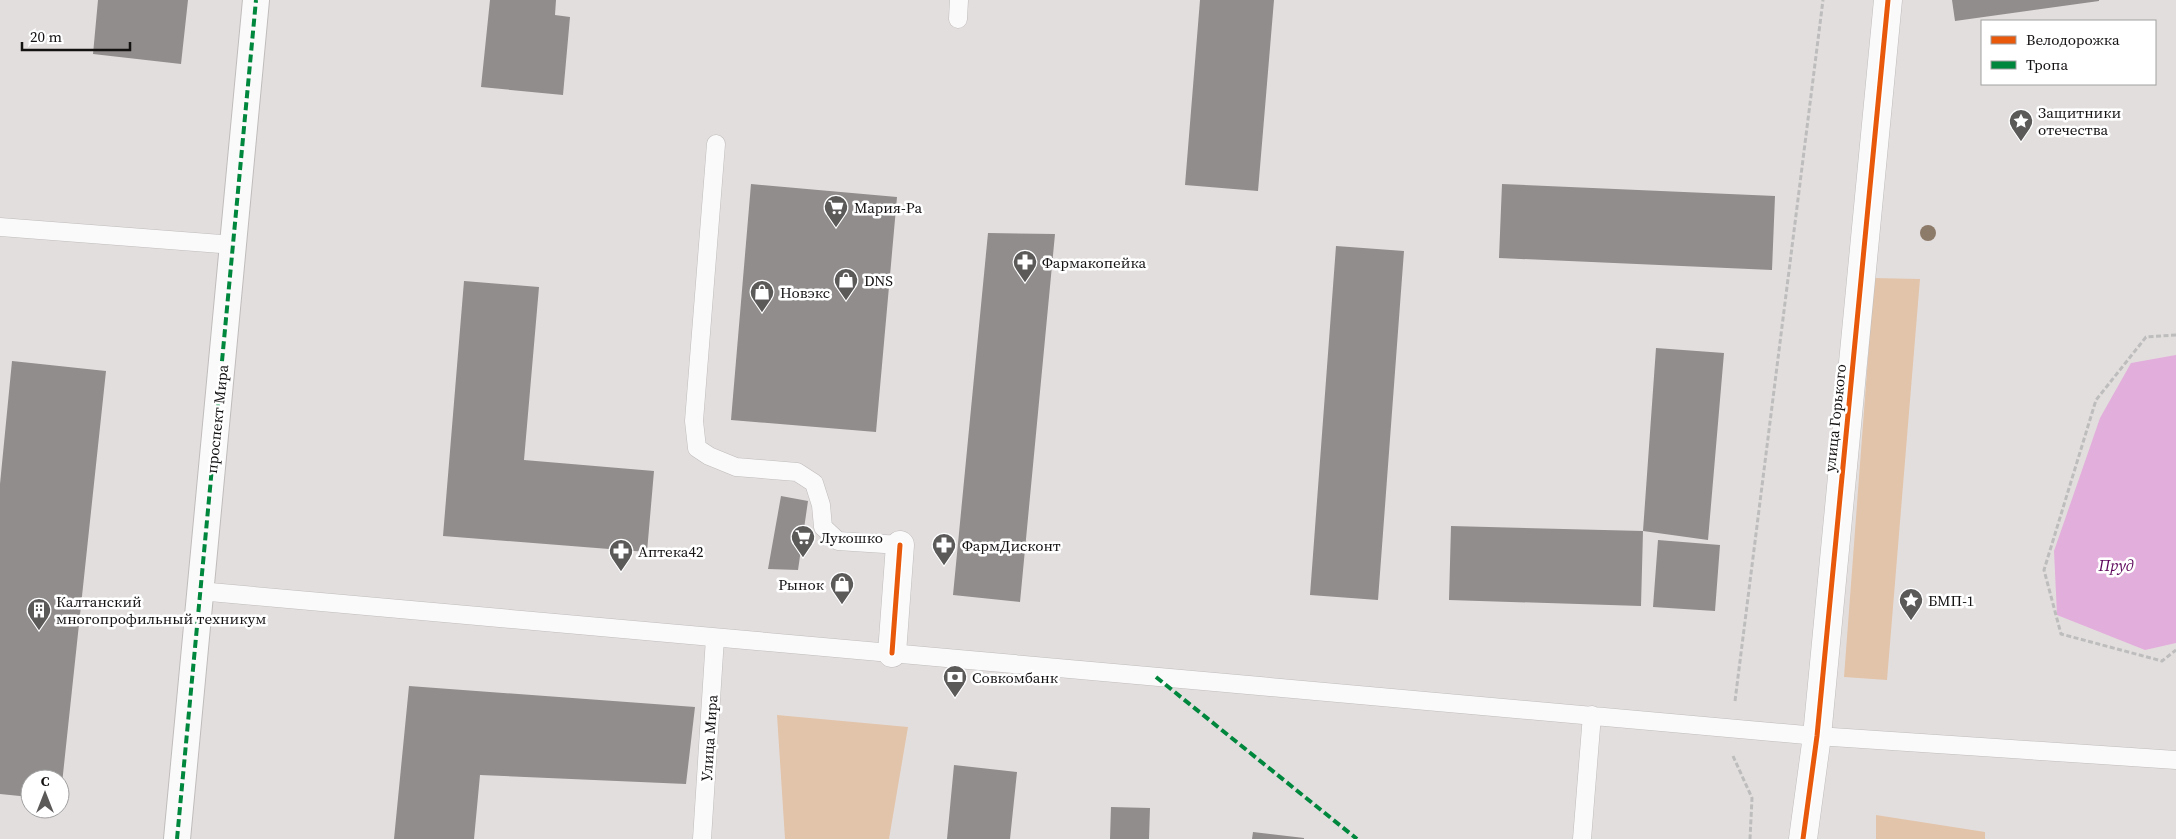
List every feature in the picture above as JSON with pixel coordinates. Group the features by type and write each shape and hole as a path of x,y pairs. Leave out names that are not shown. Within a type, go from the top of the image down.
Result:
{"street":[{"name":"проспект Мира","path":"177,839 256,0"},
{"name":"улица Горького","path":"1803,839 1817,736 1888,0"},
{"path":"892,653 900,545"}],"lane":[{"path":"958,19 959,0"},
{"path":"716,144 694,421 697,448 709,456 736,467 797,472 814,483 821,505 823,527 838,541 900,545"},
{"path":"0,227 234,245"},
{"path":"199,591 1817,736 2176,760"},
{"name":"Улица Мира","path":"702,839 715,638"},
{"path":"1582,839 1592,716"}],"path":[{"path":"1750,839 1752,798 1729,747 1823,0"},
{"path":"2176,335 2146,337 2096,400 2044,570 2061,634 2162,660 2176,650"}],"shaded area":[{"path":"1874,278 1920,279 1887,680 1844,677"},
{"path":"777,715 908,727 889,839 785,839"},
{"path":"1876,815 1985,832 1985,839 1876,839"}],"water":[{"name":"Пруд","path":"2176,355 2176,643 2145,650 2057,615 2054,551 2100,418 2131,363"}],"building":[{"path":"98,0 188,0 181,64 93,54"},
{"path":"490,0 556,0 555,15 570,17 563,95 481,87"},
{"path":"1200,0 1274,0 1258,191 1185,185"},
{"path":"1952,0 2099,0 2099,1 1955,21"},
{"path":"751,184 897,197 876,432 731,420"},
{"path":"1502,184 1775,196 1772,270 1499,258"},
{"path":"988,233 1055,234 1020,602 953,595"},
{"path":"1336,246 1404,251 1378,600 1310,595"},
{"path":"464,281 539,287 524,460 654,471 647,552 443,536"},
{"path":"1656,348 1724,353 1708,540 1643,531"},
{"name":"Калтанский многопрофильный техникум","path":"12,361 106,371 64,769 20,769 20,796 0,794 0,484"},
{"path":"781,496 808,501 798,570 768,569"},
{"path":"1451,526 1643,531 1641,606 1449,600"},
{"path":"1658,540 1720,545 1715,611 1653,607"},
{"path":"409,686 695,707 686,784 480,775 474,839 394,839"},
{"path":"954,765 1017,772 1010,839 947,839"},
{"path":"1111,807 1150,808 1149,839 1110,839"},
{"path":"1253,832 1304,838 1304,839 1252,839"}],"marked path":[{"path":"177,839 256,0"},
{"path":"1156,677 1357,839"}],"cycle path":[{"path":"1803,839 1817,736 1888,0"},
{"path":"892,653 900,545"}],"place":[{"name":"Защитники отечества","path":"2021,142"},
{"name":"Мария-Ра","path":"836,228"},
{"name":"Фармакопейка","path":"1025,283"},
{"name":"DNS","path":"846,301"},
{"name":"Новэкс","path":"762,313"},
{"name":"Лукошко","path":"803,558"},
{"name":"ФармДисконт","path":"944,566"},
{"name":"Аптека42","path":"621,572"},
{"name":"Рынок","path":"842,605"},
{"name":"БМП-1","path":"1911,621"},
{"name":"Калтанский многопрофильный техникум","path":"39,631"},
{"name":"Совкомбанк","path":"955,698"}]}
